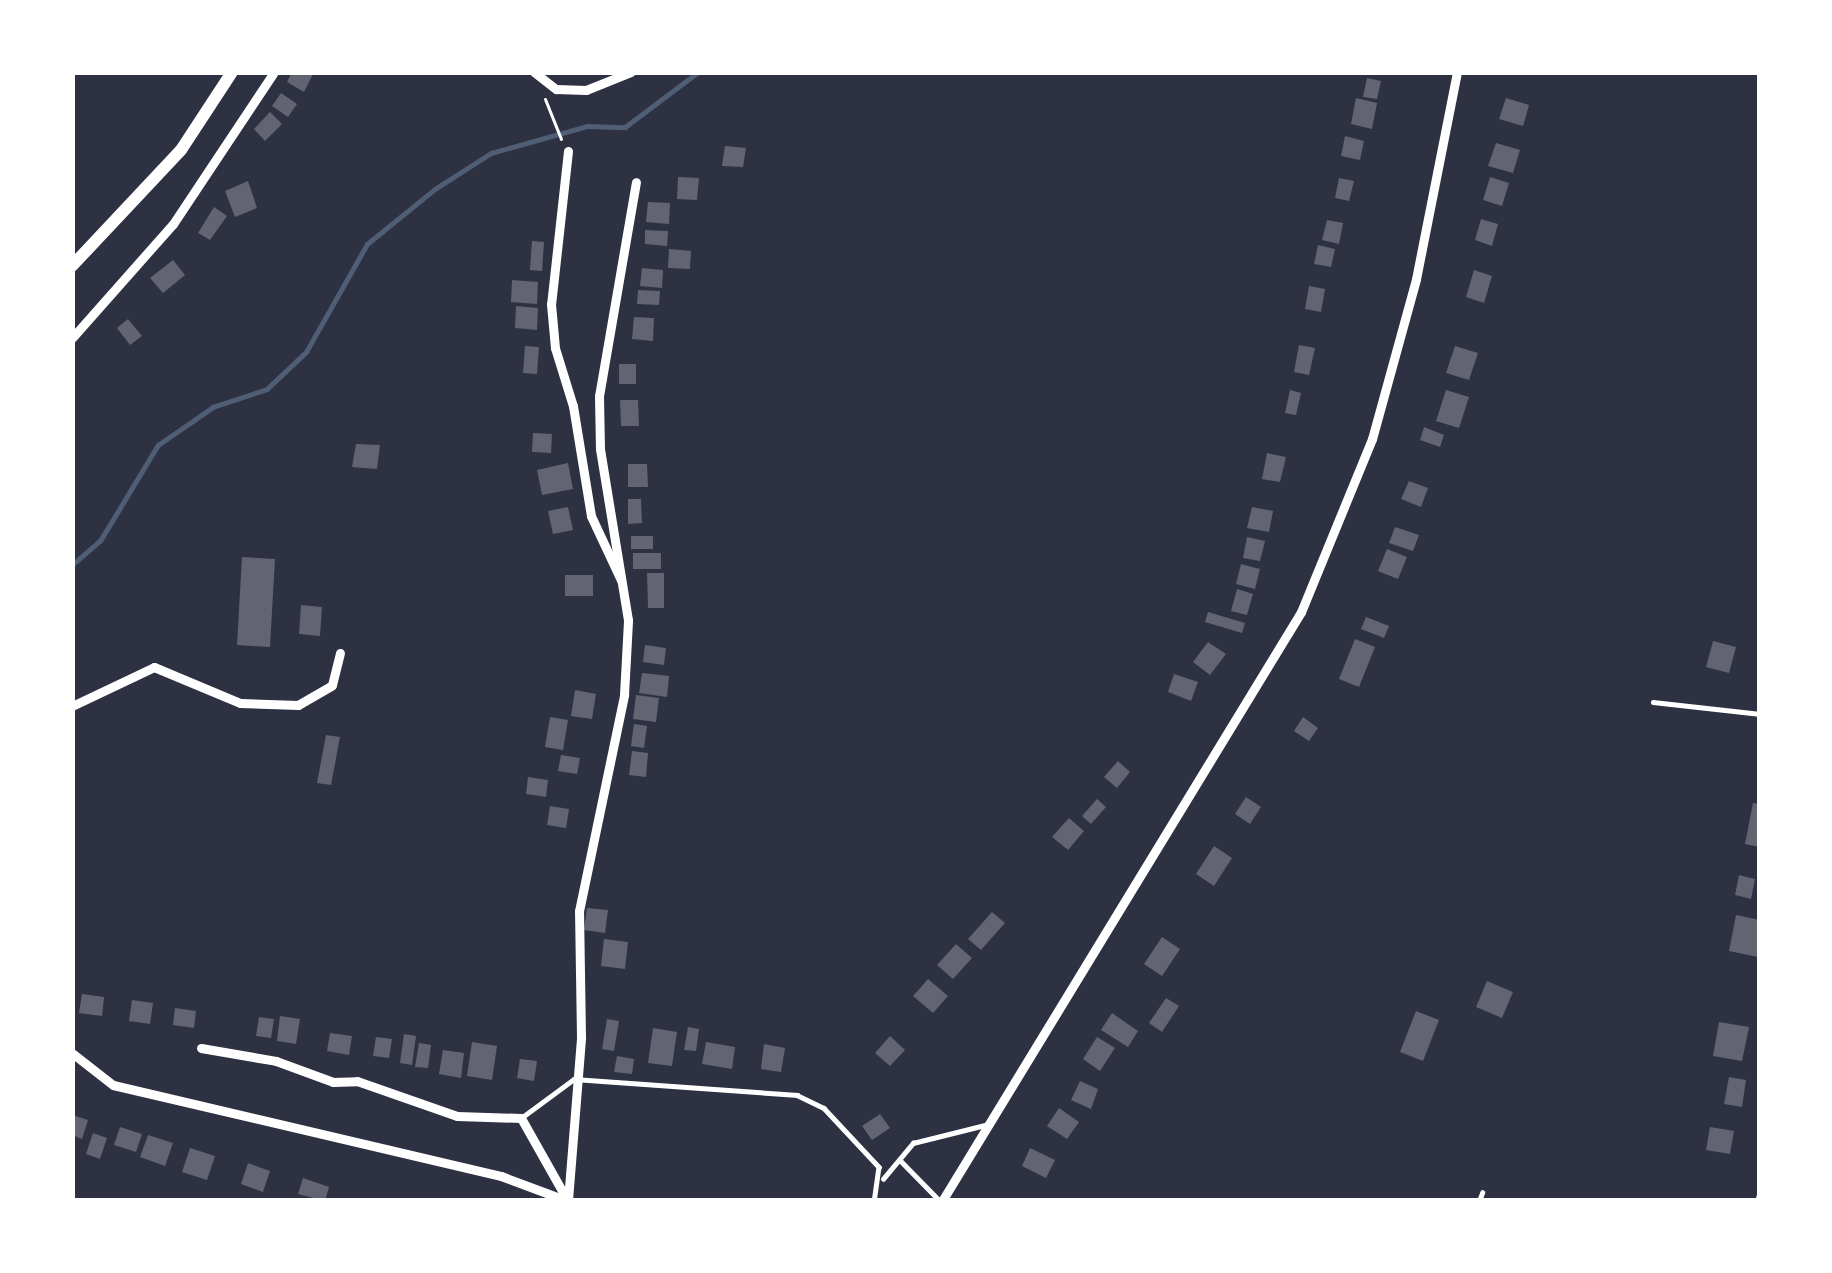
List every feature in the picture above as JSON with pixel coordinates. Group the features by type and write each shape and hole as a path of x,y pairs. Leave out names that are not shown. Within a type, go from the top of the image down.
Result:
{"main road":[{"path":"72,266 181,150 232,72"}],"street":[{"path":"72,338 173,224 274,72"},
{"path":"534,72 556,89 586,90 631,72"},
{"path":"941,1201 1301,611 1372,439 1416,278 1457,72"},
{"path":"568,152 551,304 555,348 573,406 591,517 624,584"},
{"path":"568,1201 579,911 624,695 624,584 600,449 599,396 636,182"},
{"path":"72,706 154,668 240,703 298,705 332,685 340,653"},
{"path":"201,1048 276,1061 333,1082 357,1081 457,1116 521,1118 568,1201"},
{"path":"72,1053 113,1085 501,1176 568,1201"}],"lane":[{"path":"1653,703 1760,714"},
{"path":"521,1118 574,1079 797,1095 824,1108 884,1180"},
{"path":"874,1201 900,1160 935,1132 989,1124"},
{"path":"900,1160 941,1201"},
{"path":"1479,1201 1482,1192"}],"path":[{"path":"545,110 568,152"}],"building":[{"path":"292,72 314,72 304,92 287,82"},
{"path":"1367,78 1381,81 1377,99 1363,97"},
{"path":"281,93 297,104 288,117 272,106"},
{"path":"1356,98 1377,103 1372,129 1351,124"},
{"path":"1506,98 1529,105 1523,126 1499,119"},
{"path":"270,112 282,124 265,141 254,129"},
{"path":"1345,136 1364,141 1360,160 1341,156"},
{"path":"1496,143 1520,150 1513,173 1488,166"},
{"path":"725,146 746,148 743,167 722,166"},
{"path":"678,177 699,178 697,200 677,199"},
{"path":"1490,177 1509,183 1502,206 1483,200"},
{"path":"1339,178 1354,181 1349,201 1335,198"},
{"path":"248,181 257,208 235,217 225,191"},
{"path":"648,202 670,203 669,224 646,222"},
{"path":"214,207 227,216 210,240 198,233"},
{"path":"1481,219 1498,224 1492,246 1475,240"},
{"path":"1327,220 1343,223 1339,244 1322,240"},
{"path":"645,230 668,231 667,246 645,244"},
{"path":"532,241 544,242 542,271 530,270"},
{"path":"1318,245 1335,249 1331,267 1314,264"},
{"path":"669,249 691,251 690,269 668,268"},
{"path":"173,260 185,275 163,293 150,278"},
{"path":"642,268 663,270 662,288 640,286"},
{"path":"1474,270 1492,276 1484,303 1466,297"},
{"path":"512,280 538,282 537,304 511,302"},
{"path":"1309,286 1325,289 1321,312 1305,309"},
{"path":"638,290 660,291 659,305 637,304"},
{"path":"516,306 538,308 537,330 515,328"},
{"path":"634,317 654,318 653,341 632,339"},
{"path":"128,319 142,336 130,345 117,328"},
{"path":"1299,345 1315,348 1309,375 1294,372"},
{"path":"525,346 539,347 537,374 523,373"},
{"path":"1455,346 1478,353 1469,380 1446,373"},
{"path":"619,364 636,364 636,384 619,384"},
{"path":"1290,390 1301,393 1296,415 1285,413"},
{"path":"1446,390 1469,397 1459,428 1436,421"},
{"path":"620,400 638,400 639,426 621,426"},
{"path":"1424,427 1444,435 1440,447 1420,440"},
{"path":"533,433 552,434 551,453 532,452"},
{"path":"356,444 380,445 377,469 352,467"},
{"path":"1267,453 1286,457 1280,482 1262,479"},
{"path":"568,463 573,489 542,495 537,470"},
{"path":"628,464 647,464 648,487 628,487"},
{"path":"1409,481 1428,488 1421,507 1401,499"},
{"path":"628,499 641,499 642,523 628,524"},
{"path":"568,507 573,530 553,534 548,511"},
{"path":"1252,507 1273,511 1269,532 1247,528"},
{"path":"1395,527 1419,535 1413,551 1389,543"},
{"path":"631,536 653,536 653,549 631,549"},
{"path":"1247,537 1265,541 1260,561 1243,558"},
{"path":"1387,549 1407,557 1398,579 1378,571"},
{"path":"633,553 661,553 661,569 633,569"},
{"path":"242,557 275,559 270,647 237,645"},
{"path":"1241,564 1260,569 1255,589 1236,584"},
{"path":"647,573 664,573 664,608 648,608"},
{"path":"565,575 593,575 593,596 565,596"},
{"path":"1237,589 1253,594 1247,615 1231,611"},
{"path":"301,605 322,607 320,636 299,634"},
{"path":"1208,612 1245,623 1242,633 1205,622"},
{"path":"1366,617 1389,626 1384,638 1361,629"},
{"path":"1355,639 1375,647 1359,687 1339,679"},
{"path":"1713,641 1736,647 1729,673 1706,667"},
{"path":"1208,642 1226,654 1210,675 1193,662"},
{"path":"645,645 666,648 664,665 643,662"},
{"path":"642,673 669,676 667,697 639,693"},
{"path":"1174,674 1198,682 1191,701 1168,692"},
{"path":"575,690 596,694 592,719 571,716"},
{"path":"636,695 659,698 656,722 633,719"},
{"path":"550,717 568,720 563,750 545,747"},
{"path":"1303,717 1318,728 1309,741 1294,731"},
{"path":"634,724 647,726 644,748 631,746"},
{"path":"326,735 340,737 331,785 317,783"},
{"path":"632,751 648,753 646,777 629,775"},
{"path":"561,755 580,758 577,774 558,771"},
{"path":"1118,761 1130,772 1117,788 1104,777"},
{"path":"528,777 548,780 546,797 526,794"},
{"path":"1246,797 1261,807 1250,824 1235,814"},
{"path":"1097,799 1106,807 1091,824 1082,816"},
{"path":"1753,803 1760,804 1760,847 1745,844"},
{"path":"550,806 569,809 566,828 547,825"},
{"path":"1069,818 1084,831 1068,850 1052,837"},
{"path":"1214,846 1232,858 1214,886 1196,874"},
{"path":"1739,875 1755,879 1751,899 1735,895"},
{"path":"587,908 608,910 605,933 584,930"},
{"path":"992,912 1005,923 981,950 968,939"},
{"path":"1736,915 1760,920 1758,957 1729,951"},
{"path":"1162,937 1180,949 1162,976 1144,964"},
{"path":"604,939 628,942 625,969 601,966"},
{"path":"956,944 972,958 953,979 937,965"},
{"path":"928,979 948,996 933,1013 913,996"},
{"path":"1487,981 1513,992 1502,1018 1476,1007"},
{"path":"82,994 104,997 102,1016 79,1013"},
{"path":"1166,998 1179,1006 1162,1032 1149,1023"},
{"path":"132,1000 153,1003 150,1024 129,1021"},
{"path":"175,1008 196,1011 194,1028 173,1025"},
{"path":"1416,1011 1439,1020 1423,1061 1400,1052"},
{"path":"1112,1013 1138,1031 1128,1047 1101,1030"},
{"path":"280,1016 300,1019 296,1044 277,1041"},
{"path":"259,1017 274,1019 271,1038 256,1036"},
{"path":"607,1019 619,1021 614,1051 602,1049"},
{"path":"1719,1022 1749,1027 1742,1061 1713,1056"},
{"path":"688,1027 699,1029 696,1051 684,1050"},
{"path":"653,1028 677,1032 672,1066 648,1063"},
{"path":"330,1033 352,1036 349,1055 327,1051"},
{"path":"404,1034 416,1036 412,1065 400,1063"},
{"path":"890,1036 905,1050 890,1066 875,1053"},
{"path":"376,1037 392,1039 389,1058 373,1056"},
{"path":"1097,1037 1115,1048 1100,1071 1083,1059"},
{"path":"472,1042 497,1046 492,1080 467,1076"},
{"path":"706,1042 735,1047 732,1069 702,1064"},
{"path":"419,1043 431,1045 428,1068 415,1067"},
{"path":"764,1044 785,1048 781,1072 761,1069"},
{"path":"443,1050 464,1053 461,1078 439,1074"},
{"path":"617,1056 634,1059 632,1074 614,1072"},
{"path":"520,1059 537,1061 534,1081 517,1078"},
{"path":"1729,1077 1746,1080 1742,1107 1724,1104"},
{"path":"1080,1081 1098,1089 1091,1109 1071,1100"},
{"path":"1059,1108 1079,1122 1067,1139 1047,1126"},
{"path":"880,1114 890,1128 872,1140 862,1126"},
{"path":"72,1115 88,1120 82,1139 72,1135"},
{"path":"120,1127 142,1134 136,1152 114,1145"},
{"path":"1710,1127 1734,1131 1730,1154 1706,1150"},
{"path":"93,1133 107,1138 100,1159 86,1154"},
{"path":"148,1135 173,1143 165,1166 140,1157"},
{"path":"190,1148 215,1156 207,1180 182,1172"},
{"path":"1030,1148 1055,1160 1046,1178 1022,1166"},
{"path":"248,1163 270,1171 263,1192 241,1184"},
{"path":"303,1178 329,1187 325,1201 298,1194"}],"waterway":[{"path":"72,565 100,541 158,445 213,407 267,389 306,352 367,244 435,189 491,153 587,126 625,127 698,72"}]}
